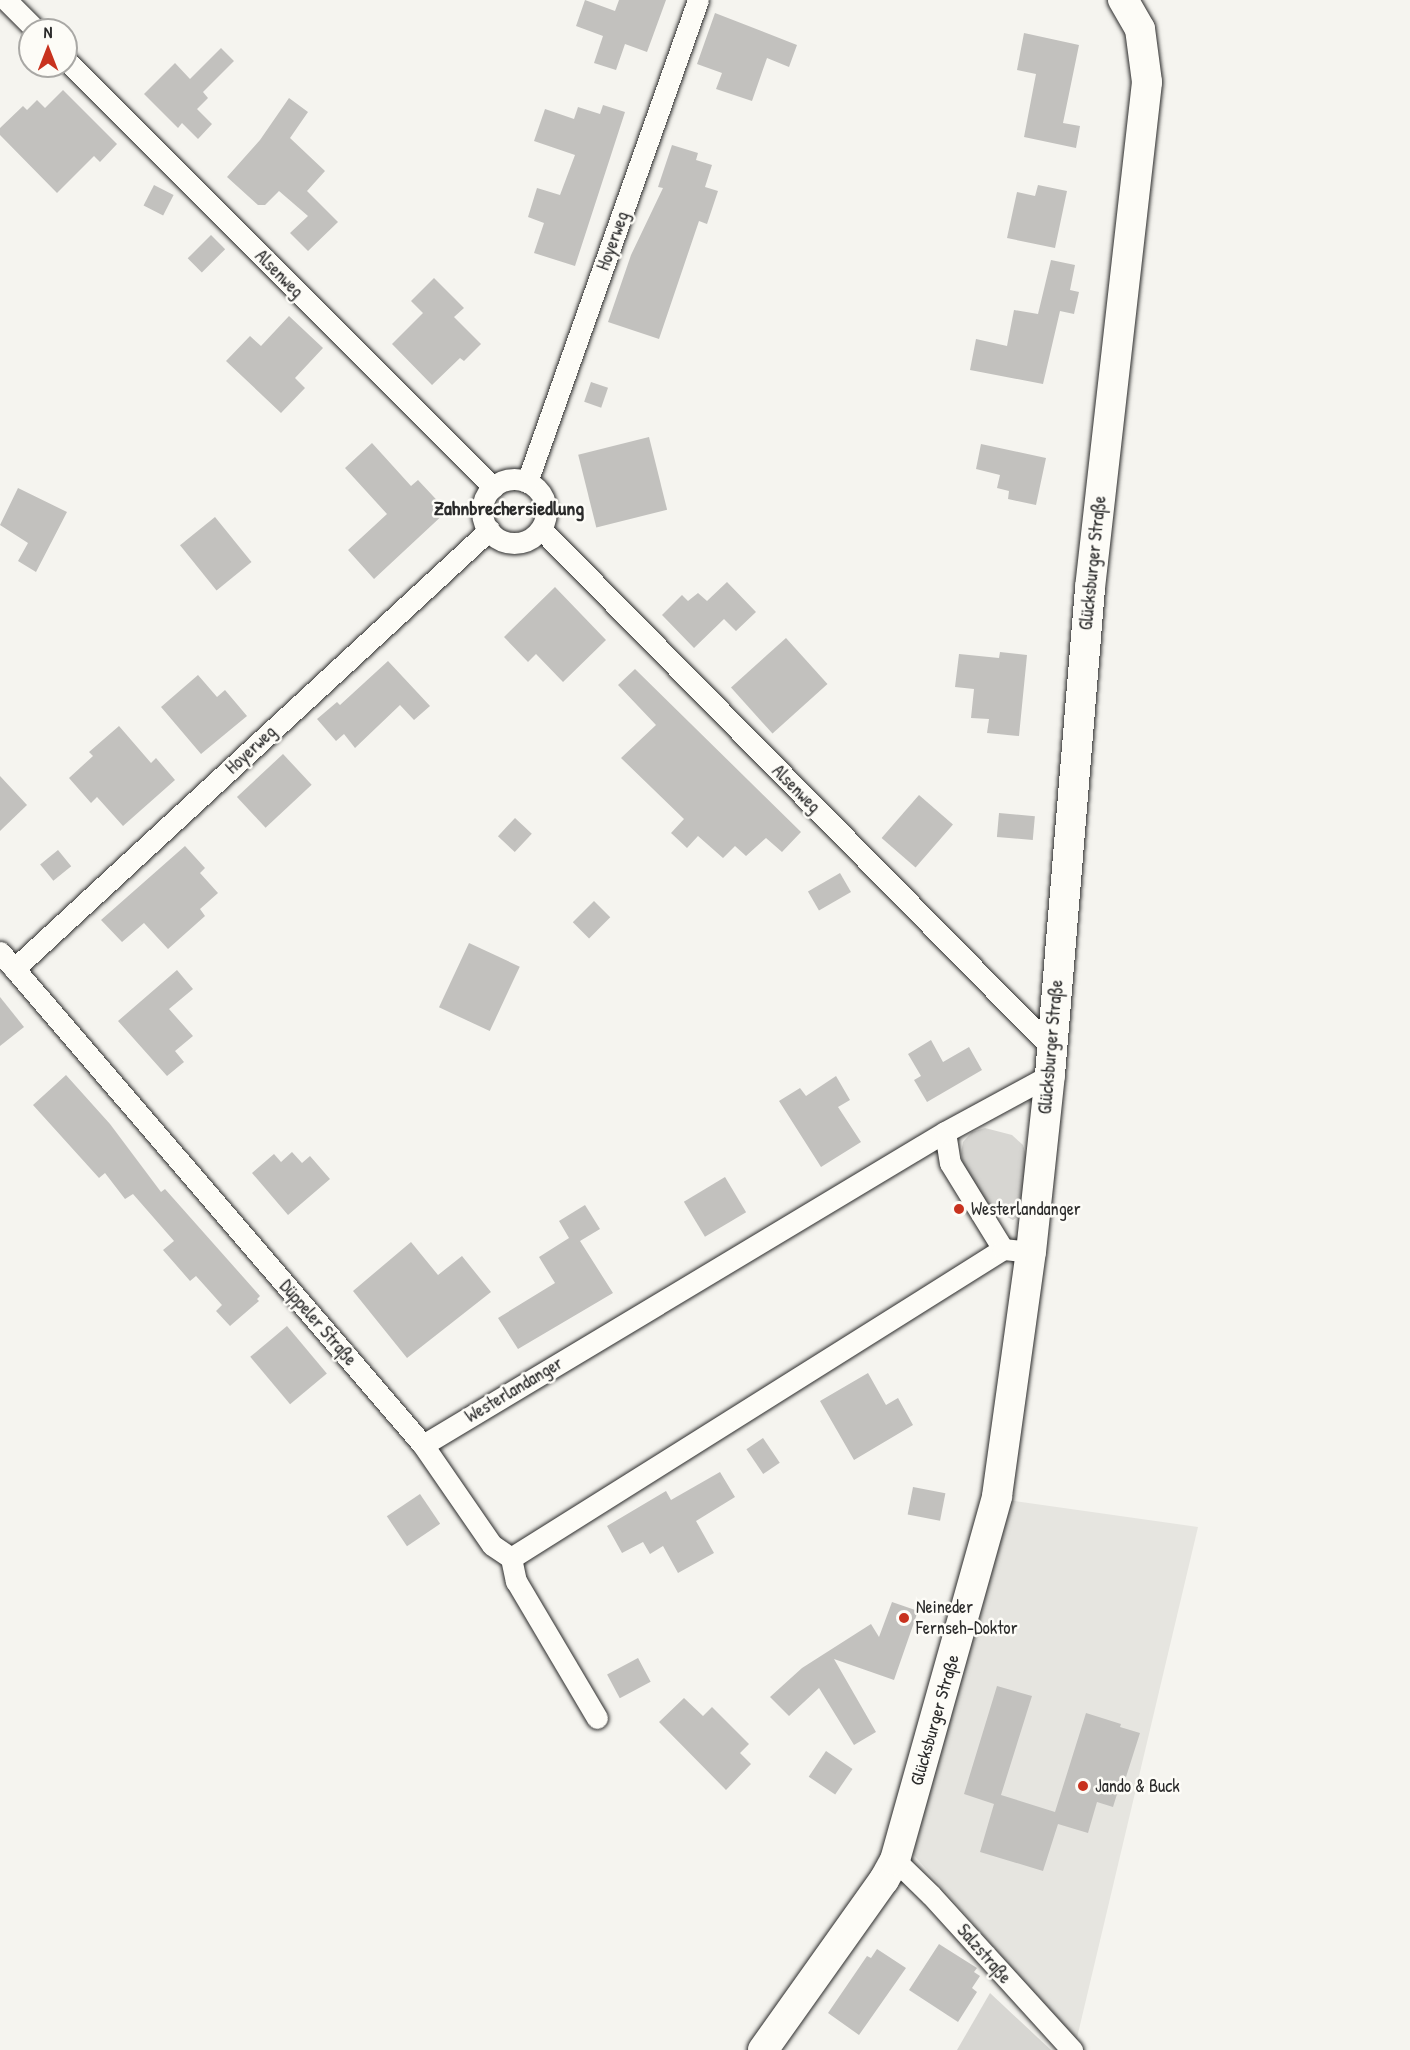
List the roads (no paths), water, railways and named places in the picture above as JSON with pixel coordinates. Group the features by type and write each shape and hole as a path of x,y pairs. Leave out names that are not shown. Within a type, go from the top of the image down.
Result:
{"street":[{"path":"6,0 24,18"},
{"name":"Hoyerweg","path":"527,482 698,0"},
{"name":"Glücksburger Straße","path":"764,2050 884,1880 895,1860 997,1496 1017,1250 1051,1061 1090,588 1148,82 1145,50 1132,3"},
{"name":"Alsenweg","path":"78,72 493,487"},
{"path":"509,480 527,482 535,487 545,502 545,521 541,529 525,541 515,543 496,538 484,522 483,504 493,487 509,480"},
{"name":"Alsenweg","path":"541,529 1051,1061"},
{"name":"Hoyerweg","path":"14,969 489,530"},
{"name":"Düppeler Straße","path":"0,952 423,1445 492,1545 511,1558"},
{"name":"Westerlandanger","path":"423,1445 945,1132 1051,1061"},
{"path":"597,1719 516,1581 511,1558 1017,1250 950,1163 945,1132"},
{"name":"Salzstraße","path":"895,1860 931,1895 1072,2050"}],"place":[{"name":"Westerlandanger","path":"959,1209"},
{"name":"Neineder Fernseh-Doktor","path":"904,1618"},
{"name":"Jando & Buck","path":"1083,1786"}],"district":[{"name":"Zahnbrechersiedlung","path":"509,507"}]}
